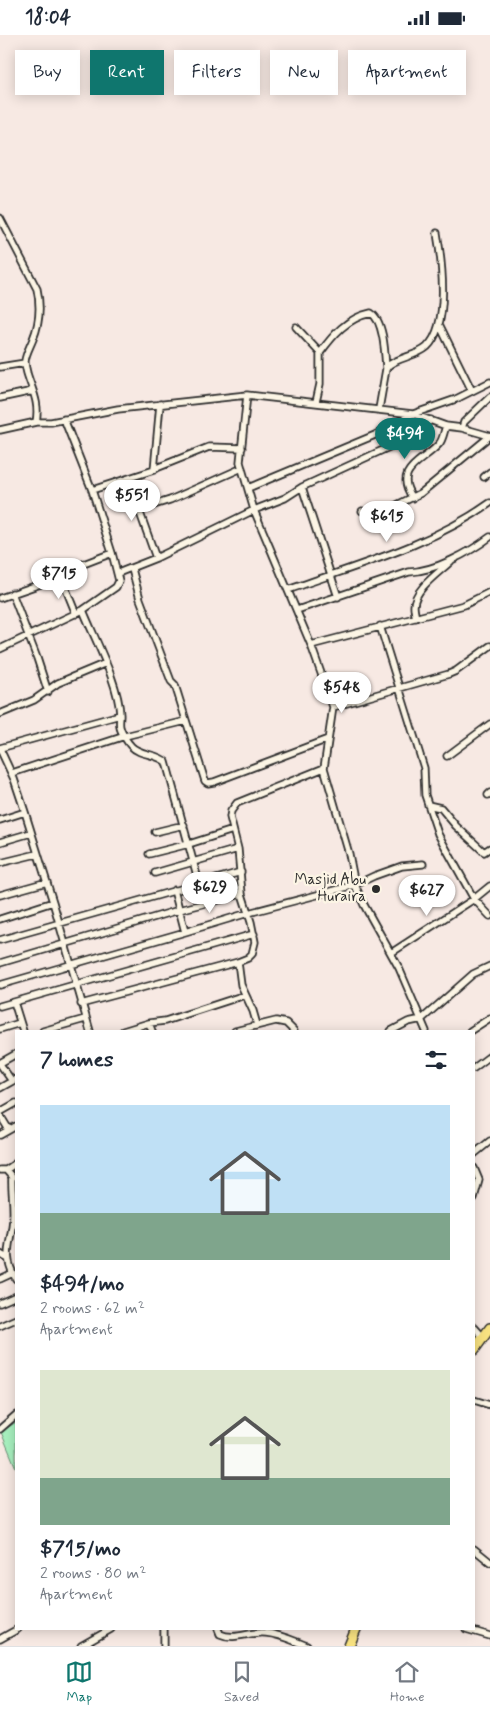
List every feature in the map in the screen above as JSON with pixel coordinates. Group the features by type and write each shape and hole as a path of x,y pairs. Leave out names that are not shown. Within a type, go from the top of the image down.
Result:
{"main road":[{"path":"475,1349 490,1328"},
{"path":"347,1645 355,1630"}],"street":[{"path":"0,218 37,289 40,299 39,319 27,351 25,363 32,391 38,404 36,422"},
{"path":"386,369 392,363 428,346 440,326 442,259 437,233"},
{"path":"316,402 320,384 320,353 333,334 354,319 371,313 376,316 384,344 386,369 379,409"},
{"path":"440,326 472,391"},
{"path":"296,327 320,353"},
{"path":"0,367 25,363"},
{"path":"248,488 375,435 413,414 456,399 490,382"},
{"path":"0,397 32,391"},
{"path":"247,395 240,462 254,510 311,645 333,707 324,769 349,854 355,885 391,953 426,1030"},
{"path":"0,430 36,422 50,422 118,409 247,395 413,414 446,426 462,428 490,436"},
{"path":"462,428 464,422 490,397"},
{"path":"154,470 160,404"},
{"path":"0,649 83,611 98,602 119,581 92,490 64,419"},
{"path":"118,573 156,558 254,510 286,498 302,487 398,443 415,433 431,420"},
{"path":"413,498 407,489 405,480 408,471 440,443 446,426"},
{"path":"362,511 374,514 383,513 422,493 490,436"},
{"path":"92,490 154,470 209,447 242,448"},
{"path":"138,510 170,500 242,468"},
{"path":"484,477 490,472"},
{"path":"128,479 156,558"},
{"path":"302,487 338,597"},
{"path":"288,590 423,541 456,525 490,503"},
{"path":"297,611 408,572 417,572 455,558 476,548 490,537"},
{"path":"0,598 61,577 68,570 112,553"},
{"path":"416,618 415,599 429,580 455,558"},
{"path":"132,569 140,599 171,681 175,685 204,779 208,783 328,739"},
{"path":"61,577 76,614"},
{"path":"311,645 464,605 490,592"},
{"path":"12,593 48,691"},
{"path":"83,611 106,663 116,693 120,727 130,745 135,749 161,758 166,762 199,883"},
{"path":"380,626 424,768 425,795 443,847 474,899 490,916"},
{"path":"333,707 456,671 490,646"},
{"path":"0,714 34,699 58,683 106,663"},
{"path":"90,1030 47,881 12,773 0,748 120,715"},
{"path":"12,773 125,736 186,721"},
{"path":"447,755 490,724"},
{"path":"81,1004 248,958 252,954 255,942 242,894 238,849 230,817 231,811 237,803 324,769"},
{"path":"428,805 441,808 456,826 484,853 490,848"},
{"path":"0,819 25,812"},
{"path":"155,832 184,825"},
{"path":"149,854 233,830"},
{"path":"0,842 31,833"},
{"path":"155,873 238,849"},
{"path":"0,863 37,853"},
{"path":"0,985 248,913 355,885 374,875 402,867 423,864"},
{"path":"0,940 241,872"},
{"path":"0,895 47,881"},
{"path":"391,953 474,899 490,885"},
{"path":"174,890 185,932"},
{"path":"0,963 179,910 242,894"},
{"path":"0,919 53,902"},
{"path":"0,1006 254,934"},
{"path":"238,962 241,985 257,1025"},
{"path":"393,1030 408,1022 422,1019 473,974 490,965"},
{"path":"126,1030 149,1023 165,1021 245,995"},
{"path":"14,1002 23,1030"},
{"path":"472,1030 490,1018"},
{"path":"46,1030 85,1019"},
{"path":"239,1030 276,1021 286,1023 293,1030"},
{"path":"0,1029 20,1023"},
{"path":"149,1023 152,1030"},
{"path":"0,1088 14,1080 0,1063 15,1055"},
{"path":"475,1067 490,1056"},
{"path":"9,1130 0,1113 15,1104"},
{"path":"0,1135 15,1127"},
{"path":"475,1153 490,1141"},
{"path":"0,1279 14,1276 7,1255 15,1215 12,1177 3,1170 15,1164"},
{"path":"475,1170 479,1180 475,1195"},
{"path":"0,1254 7,1255 15,1249"},
{"path":"0,1303 15,1296"},
{"path":"0,1326 15,1319"},
{"path":"475,1328 483,1337"},
{"path":"475,1400 490,1405"},
{"path":"0,1429 15,1416"},
{"path":"475,1550 490,1562"},
{"path":"0,1639 16,1630"},
{"path":"81,1646 109,1630"},
{"path":"164,1630 164,1646"},
{"path":"218,1630 220,1634 229,1638 249,1633 267,1633 307,1646"},
{"path":"469,1630 490,1636"}],"green space":[{"path":"15,1423 15,1466 1,1432"}],"place":[{"name":"Masjid Abu Huraira","path":"376,889"}]}
